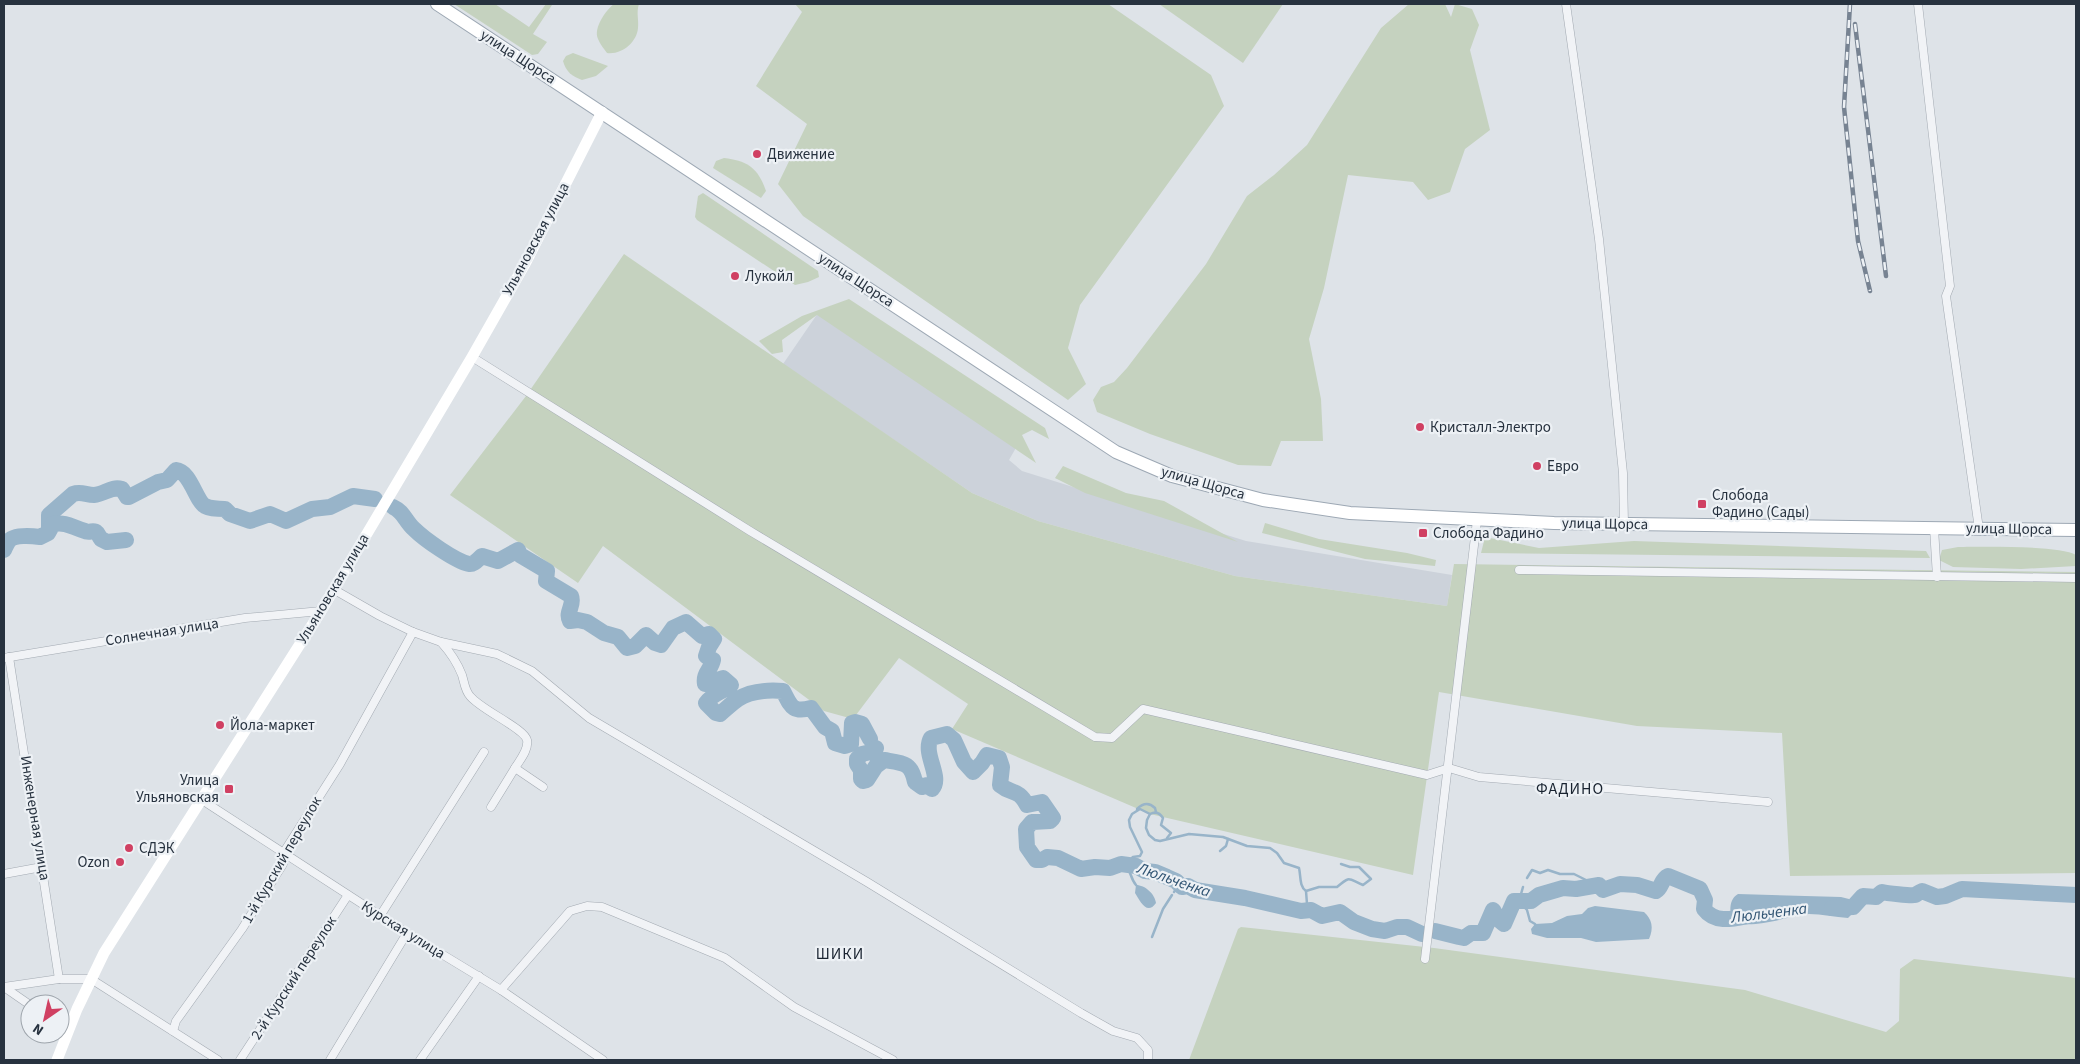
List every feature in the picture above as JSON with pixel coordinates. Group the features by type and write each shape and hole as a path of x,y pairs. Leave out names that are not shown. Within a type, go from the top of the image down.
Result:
{"main road":[{"name":"улица Щорса","path":"437,4 1116,452 1172,476 1263,500 1350,513 1554,524 2076,530"},
{"name":"Ульяновская улица","path":"70,1018 104,954 321,610 472,357 526,262 602,112"},
{"name":"Ульяновская улица","path":"57,1060 61,1044"}],"street":[{"path":"1566,4 1599,245 1623,473 1624,524"},
{"path":"1918,4 1950,286 1946,296 1979,529"},
{"path":"472,357 734,521 1095,737 1112,738 1143,709 1427,775 1448,768 1479,777 1768,802"},
{"path":"1425,959 1478,520"},
{"path":"1934,528 1937,576"},
{"path":"1518,570 1586,569 2076,578"},
{"path":"333,590 413,632 441,642 498,654 532,671 589,718 867,882 1081,1013 1114,1031 1137,1038 1148,1050 1148,1060"},
{"name":"Солнечная улица","path":"7,658 245,618 321,610"},
{"name":"1-й Курский переулок","path":"173,1031 176,1021 242,929 283,864 284,852 340,764 413,632"},
{"path":"441,642 455,661 468,695 488,712 520,730 527,740 526,748 491,807"},
{"name":"Инженерная улица","path":"7,658 59,979"},
{"path":"380,916 484,752"},
{"path":"515,768 544,787"},
{"name":"Курская улица","path":"202,800 380,916 501,990 603,1060"},
{"path":"4,874 42,867"},
{"name":"2-й Курский переулок","path":"240,1060 348,895"},
{"path":"501,990 570,911 588,906 602,907 725,958 794,1007 893,1060"},
{"path":"330,1060 407,933"},
{"path":"420,1060 479,976"},
{"path":"4,987 59,979 91,978 218,1060"},
{"path":"4,987 20,998"}],"shaded area":[{"path":"818,313 1017,446 1009,460 1022,471 1246,541 1452,575 1447,606 1235,576 1038,521 972,493 783,364"}],"green space":[{"path":"454,4 495,4 529,27 546,4 552,5 533,34 547,42 538,54 532,55"},
{"path":"614,4 639,4 638,28 632,43 618,52 607,53 598,39 597,30 607,10"},
{"path":"795,4 1108,4 1211,75 1224,106 1080,305 1068,348 1086,384 1068,400 803,216 778,184 807,124 756,86 802,12"},
{"path":"1159,4 1283,4 1243,63"},
{"path":"1409,4 1445,4 1451,17 1455,4 1472,9 1479,25 1470,50 1490,130 1465,149 1450,192 1428,200 1413,182 1348,175 1324,288 1309,339 1321,399 1323,441 1281,441 1271,466 1238,465 1150,434 1097,412 1093,400 1101,387 1114,382 1127,368 1206,264 1247,196 1307,145 1381,28"},
{"path":"573,53 608,66 596,76 582,80 570,73 564,65 563,61 566,56"},
{"path":"724,158 740,161 756,171 766,191 761,198 713,168 716,161"},
{"path":"703,193 818,271 819,277 795,285 697,220 695,217 698,196"},
{"path":"624,254 972,493 1038,521 1235,576 1447,606 1454,564 2076,572 2076,873 1790,876 1782,733 1637,726 1439,692 1413,875 1150,814 952,729 968,704 899,658 853,719 824,711 603,546 578,583 450,495 526,396"},
{"path":"849,299 1045,428 1049,439 1032,430 1022,435 1036,463 817,315 782,340 783,352 772,354 759,341 802,316"},
{"path":"1063,466 1126,493 1164,501 1238,542 1085,493 1055,478"},
{"path":"1265,523 1319,539 1407,553 1436,560 1435,566 1365,559 1262,533"},
{"path":"1485,537 1539,548 1634,541 1926,551 1930,558 1481,553"},
{"path":"1958,547 2020,547 2067,552 2076,555 2076,566 2021,569 1953,567 1939,560 1942,550"},
{"path":"1241,927 1434,948 1745,990 1886,1032 1899,1021 1900,969 1914,959 2076,978 2076,1060 1189,1060 1238,929"}],"water":[{"path":"1136,885 1146,888 1152,893 1156,903 1153,907 1147,908 1141,903 1135,893"},
{"path":"1738,894 1841,897 1849,899 1853,907 1848,918 1809,914 1757,924 1737,923 1731,919 1730,908 1733,899"},
{"path":"1595,906 1644,912 1651,924 1649,939 1596,942 1581,938 1547,938 1532,934 1531,929 1535,924 1552,923 1567,916 1582,914 1588,908"}],"waterway":[{"name":"Люльченка","path":"49,528 49,515 73,494 94,495 118,488 122,489 127,497 129,497 158,482 167,480 176,470 185,475 205,506 225,509 230,514 250,521 270,514 286,521 312,509 330,507 353,496 375,499"},
{"name":"Люльченка","path":"393,507 400,511 411,526 425,538 463,562 473,564 482,556 498,561 518,550 520,555 547,571 546,581 571,596 570,621 587,622 604,633 618,637 627,648 635,646 646,635 655,643 661,645 673,628 686,622 702,636 709,634 714,639 706,656 713,660 706,674 705,684 723,678 731,685 706,703 716,713 720,714 738,699 755,692 783,691 788,701 796,709 811,708 825,727 832,731 835,743 845,746 851,744 852,723 855,722 862,724 870,739"},
{"name":"Люльченка","path":"4,550 10,539 23,536 40,537 48,533 53,524 66,524 86,532 95,531 101,539 107,542 126,540"},
{"name":"Люльченка","path":"876,748 875,751 862,754 857,759 863,781 867,780 876,766 884,760 905,765 911,771 915,782 922,787 927,785 932,789 935,784 935,778 929,751 931,738 947,734 954,740 964,762 973,772 987,755 999,758 1002,767 1000,785 1021,796 1027,805 1042,802 1053,818 1050,821 1032,822 1026,829 1027,847 1036,860 1042,860 1047,857 1058,858 1081,869 1095,867 1110,868 1121,864 1136,866 1145,871 1155,872 1176,881 1182,887 1188,886 1195,890 1245,898 1301,911 1311,910 1322,916 1340,912 1354,922 1372,929 1385,931 1397,927 1407,927 1422,934"},
{"path":"1137,809 1144,804 1148,804 1153,806 1156,812"},
{"path":"1136,885 1125,865 1133,857 1140,856 1142,852 1130,827 1129,820 1132,814 1140,809 1150,814 1146,828 1149,835 1155,840 1160,841 1189,834 1223,837 1247,846 1270,848 1277,853 1284,863 1299,868 1301,884 1306,891"},
{"path":"1150,814 1156,813 1162,816 1161,825 1171,833 1167,838"},
{"path":"1220,851 1226,846 1228,839"},
{"path":"1304,911 1307,904 1306,891 1319,887 1337,887 1350,879 1363,885 1371,879 1359,867 1341,864"},
{"path":"1527,878 1532,870 1540,873 1548,870 1560,874 1574,874 1596,885"},
{"name":"Люльченка","path":"1435,931 1464,938 1471,933 1483,933 1493,910 1498,919 1504,924 1514,901 1531,901 1539,895 1563,888 1576,889 1599,885 1603,890 1620,884 1637,885 1656,891 1668,876 1700,889 1705,900 1704,909 1714,917 1733,919 1753,915"},
{"path":"1174,892 1179,885"},
{"path":"1523,887 1519,901 1527,910 1530,921 1535,924"},
{"name":"Люльченка","path":"1832,908 1853,907 1863,896 1876,897 1882,892 1915,895 1922,891 1937,897 1962,889 2076,895"},
{"path":"1152,937 1163,909 1172,895"}],"railway":[{"path":"1850,4 1844,107 1858,241 1870,291"},
{"path":"1855,24 1886,276"}],"place":[{"name":"Движение","path":"757,154"},
{"name":"Лукойл","path":"735,276"},
{"name":"Кристалл-Электро","path":"1420,427"},
{"name":"Евро","path":"1537,466"},
{"name":"Слобода Фадино (Сады)","path":"1702,504"},
{"name":"Слобода Фадино","path":"1423,533"},
{"name":"Йола-маркет","path":"220,725"},
{"name":"Улица Ульяновская","path":"229,789"},
{"name":"СДЭК","path":"129,848"},
{"name":"Ozon","path":"120,862"}],"district":[{"name":"ФАДИНО","path":"1570,789"},
{"name":"ШИКИ","path":"840,954"}]}
